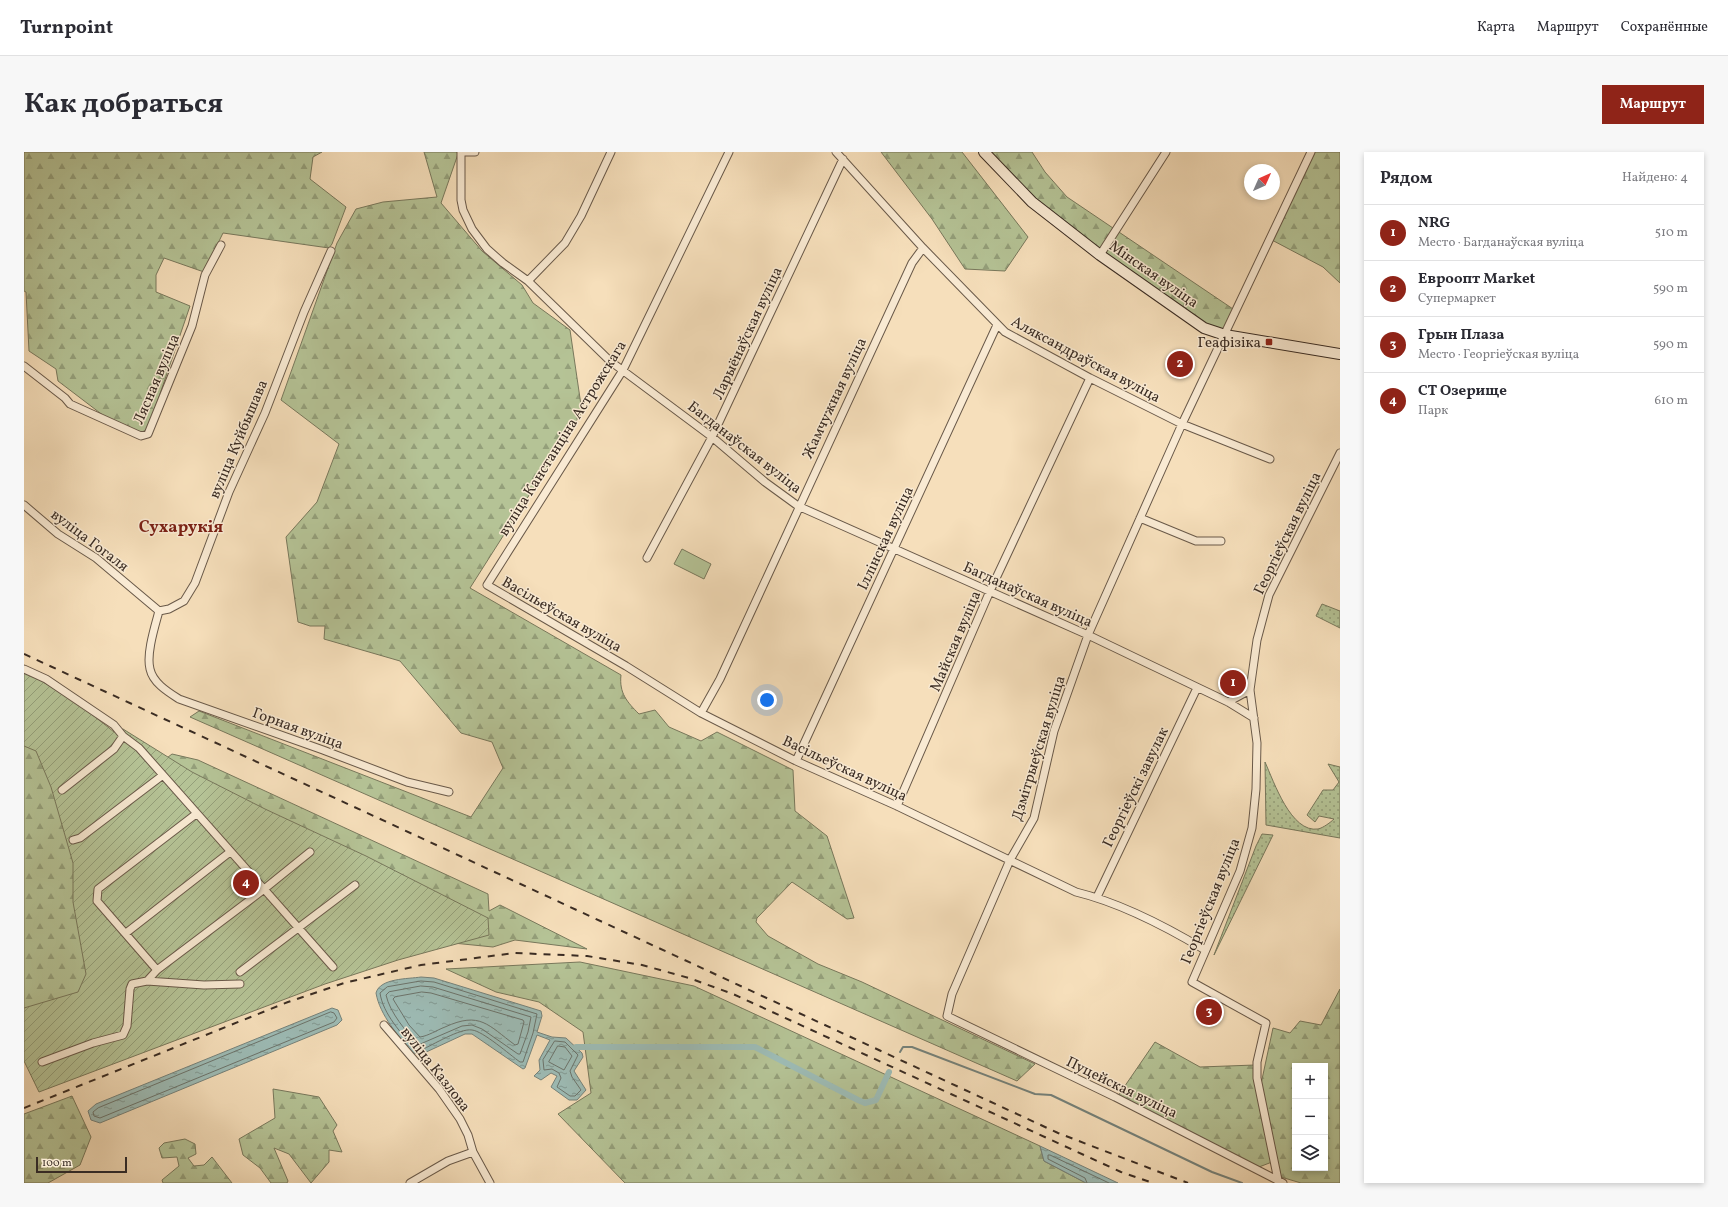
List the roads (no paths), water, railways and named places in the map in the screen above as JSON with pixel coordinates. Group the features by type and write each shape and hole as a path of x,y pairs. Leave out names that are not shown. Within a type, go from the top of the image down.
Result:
{"main road":[{"name":"Мінская вуліца","path":"984,152 1032,202 1100,255 1204,328 1225,335 1340,354"}],"street":[{"name":"Багданаўская вуліца","path":"461,152 461,200 467,220 487,249 528,281 610,362 623,370 712,437 765,482 798,506 1088,635 1228,702 1254,718"},
{"path":"465,152 475,152"},
{"path":"528,281 565,243 581,216 611,152"},
{"name":"вуліца Канстанціна Астрожскага","path":"486,585 623,370 729,152"},
{"name":"Аляксандраўская вуліца","path":"836,152 923,248 997,325 1018,340 1182,424 1270,459"},
{"path":"1100,255 1166,152"},
{"name":"Дзмітрыеўская вуліца","path":"947,1016 952,994 1010,860 1034,818 1054,731 1088,635 1182,424 1311,152"},
{"name":"Ларыёнаўская вуліца","path":"647,558 712,437 843,159"},
{"name":"Лясная вуліца","path":"24,366 65,398 70,404 141,436 148,434 192,326 206,275 221,245"},
{"name":"Жамчужная вуліца","path":"701,713 720,679 798,506 912,263 923,248"},
{"name":"вуліца Куйбышава","path":"159,611 184,601 194,583 229,492 265,413 304,312 331,251"},
{"name":"Іллінская вуліца","path":"796,761 997,325"},
{"name":"Майская вуліца","path":"897,806 990,591 1090,378"},
{"name":"Георгіеўская вуліца","path":"1280,1182 1257,1078 1257,1062 1266,1023 1192,982 1240,871 1250,841 1256,790 1257,743 1250,690 1254,653 1269,595 1340,454"},
{"name":"вуліца Гогаля","path":"24,505 58,534 96,558 159,611"},
{"path":"1140,518 1196,541 1221,541"},
{"name":"Васільеўская вуліца","path":"486,585 626,666 701,713 796,761 897,806 1076,892 1097,897 1171,930 1205,950"},
{"name":"Горная вуліца","path":"159,611 151,642 150,669 162,688 180,699 323,750 407,782 449,792"},
{"path":"24,669 46,679 114,725 122,734 139,748 263,890 333,967"},
{"name":"Георгіеўскі завулак","path":"1097,897 1197,688"},
{"path":"1228,702 1250,690"},
{"path":"62,790 114,749 122,734"},
{"path":"74,840 80,838 163,775"},
{"path":"157,970 97,901 98,889 196,814"},
{"path":"126,933 230,852"},
{"path":"147,981 157,970 263,890 310,852"},
{"path":"240,972 355,885"},
{"path":"42,1062 93,1043 123,1035 127,1026 130,989 135,982 147,981 204,985 240,984"},
{"name":"Пуцейская вуліца","path":"947,1016 1116,1097 1280,1182"},
{"name":"вуліца Казлова","path":"384,1025 439,1088 460,1119 468,1135 473,1152 490,1183"},
{"path":"413,1182 448,1160 473,1152"}],"water":[{"path":"421,977 434,978 541,1011 542,1016 537,1032 552,1037 566,1038 582,1053 583,1057 574,1071 586,1090 577,1100 569,1100 551,1087 557,1076 551,1073 541,1080 534,1076 540,1070 539,1060 550,1040 537,1035 525,1068 523,1069 472,1034 465,1034 422,1054 412,1053 396,1033 381,1010 376,993 383,984 395,980"},
{"path":"332,1008 338,1010 342,1020 337,1025 100,1123 91,1120 88,1111 96,1104"},
{"path":"1040,1146 1118,1183 1086,1183 1044,1161"}],"waterway":[{"path":"576,1047 755,1047 865,1103 876,1100 889,1072"},
{"path":"900,1052 903,1047 912,1047 1035,1094 1051,1095 1212,1172 1242,1183"}],"railway":[{"path":"24,654 1058,1133 1188,1183"},
{"path":"24,1108 288,1002 344,983 421,965 515,953 587,956 642,965 689,978 733,994 1121,1172 1153,1183"}],"place":[{"name":"Геафізіка","path":"1269,342"},
{"name":"Евроопт Market","path":"1180,364"},
{"name":"NRG","path":"1233,683"},
{"name":"СТ Озерище","path":"246,883"},
{"name":"Грын Плаза","path":"1209,1012"}],"district":[{"name":"Сухарукія","path":"181,526"}]}
